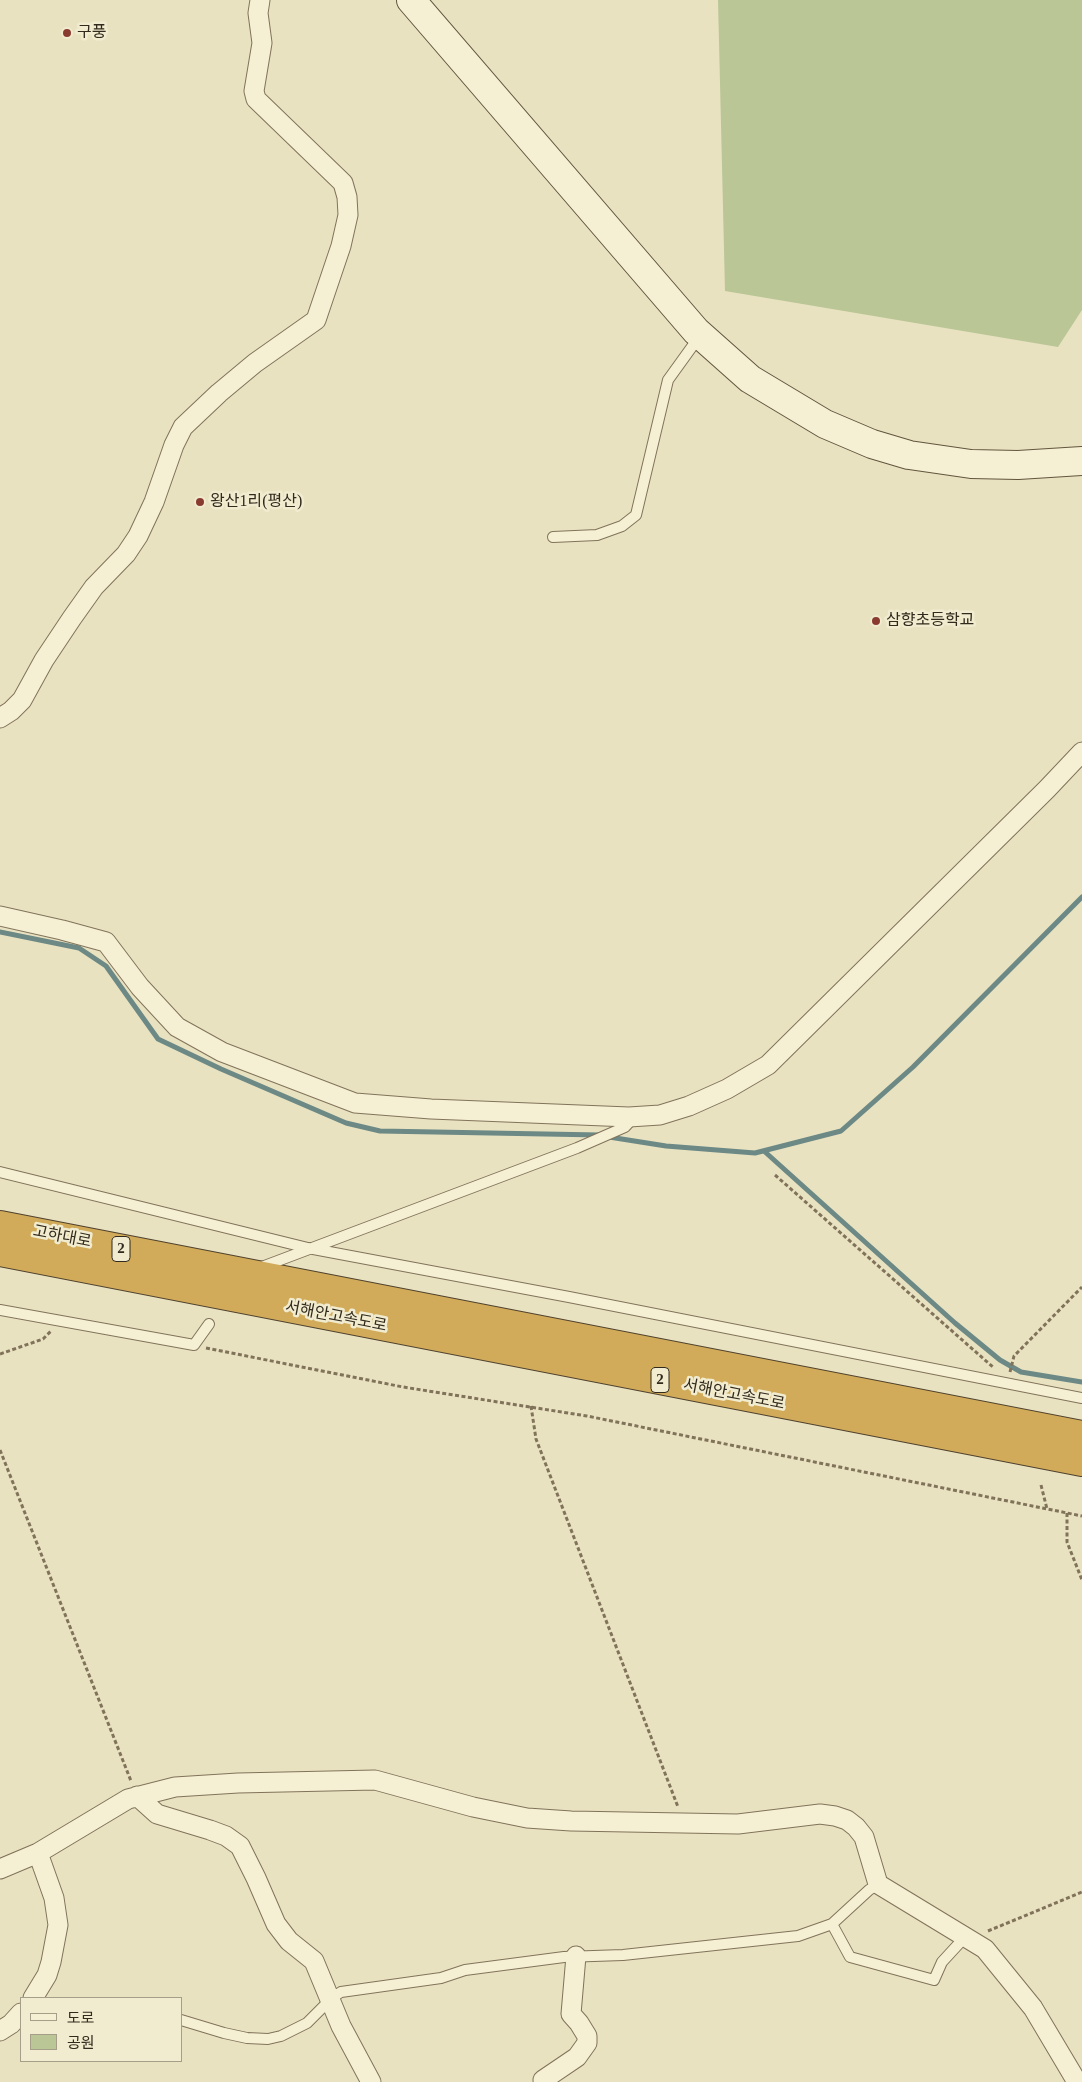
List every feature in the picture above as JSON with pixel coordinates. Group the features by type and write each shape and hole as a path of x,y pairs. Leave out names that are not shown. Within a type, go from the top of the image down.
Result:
{"highway":[{"path":"0,1217 246,1280"},
{"name":"고하대로","path":"0,1225 246,1280"},
{"name":"고하대로","path":"0,1252 246,1280"},
{"path":"0,1262 246,1280"},
{"name":"서해안고속도로","path":"246,1280 1082,1435"},
{"name":"서해안고속도로","path":"246,1280 1082,1462"}],"main road":[{"path":"410,0 654,284 700,335 750,379 825,424 872,444 909,455 971,464 1018,465 1082,461"}],"street":[{"path":"0,718 22,700 44,660 72,618 94,587 126,554 138,536 154,502 174,445 183,427 255,363 316,320 341,246 348,216 347,197 343,183 256,99 254,91 262,43 258,13 260,0"},
{"path":"0,916 106,942 140,987 177,1027 222,1052 355,1103 431,1109 635,1116 660,1114 689,1106 728,1089 768,1065 1047,790 1082,752"},
{"path":"0,1869 38,1853 114,1807 137,1796 175,1786 375,1780 473,1807 527,1818 571,1821 738,1824 820,1814 835,1816 847,1820 864,1837 878,1884 985,1949 1033,2008 1077,2082"},
{"path":"137,1796 157,1814 226,1836 240,1846 276,1924 289,1941 314,1961 340,2026 371,2082"},
{"path":"34,1997 49,1969 58,1925 54,1898 38,1853"},
{"path":"544,2082 543,2080 578,2057 587,2043 587,2036 571,2014 576,1956"}],"lane":[{"path":"552,537 596,535 622,526 636,515 668,380 700,335"},
{"path":"246,1280 308,1248 578,1148 625,1127 635,1116"},
{"path":"0,1172 308,1248 569,1297 1082,1398"},
{"path":"0,1310 194,1345 209,1324"},
{"path":"182,2020 224,2033 247,2038 268,2039 281,2036 307,2023 341,1992 441,1978 465,1970 576,1956 623,1955 742,1944 798,1936 832,1924 868,1890 878,1884"},
{"path":"832,1924 850,1957 934,1980 942,1962 968,1938"}],"path":[{"path":"775,1175 955,1333 1010,1385"},
{"path":"1010,1385 1009,1373 1014,1356 1082,1287"},
{"path":"0,1354 43,1339 60,1321"},
{"path":"194,1345 403,1387 531,1406 686,1435 1082,1516"},
{"path":"531,1406 536,1439 683,1822"},
{"path":"0,1450 137,1796"},
{"path":"1041,1485 1047,1509"},
{"path":"1067,1513 1067,1542 1082,1580"},
{"path":"968,1938 1082,1892"}],"green space":[{"path":"718,0 1082,0 1082,310 1058,347 725,291"}],"waterway":[{"path":"609,1137 666,1146 755,1153 841,1131 913,1067 1082,897"},
{"path":"0,932 79,948 106,966 158,1039 221,1069 346,1123 380,1131 600,1135"},
{"path":"764,1151 955,1323 1000,1360 1021,1372 1082,1382"}],"place":[{"name":"구풍","path":"67,33"},
{"name":"왕산1리(평산)","path":"200,502"},
{"name":"삼향초등학교","path":"876,621"}]}
